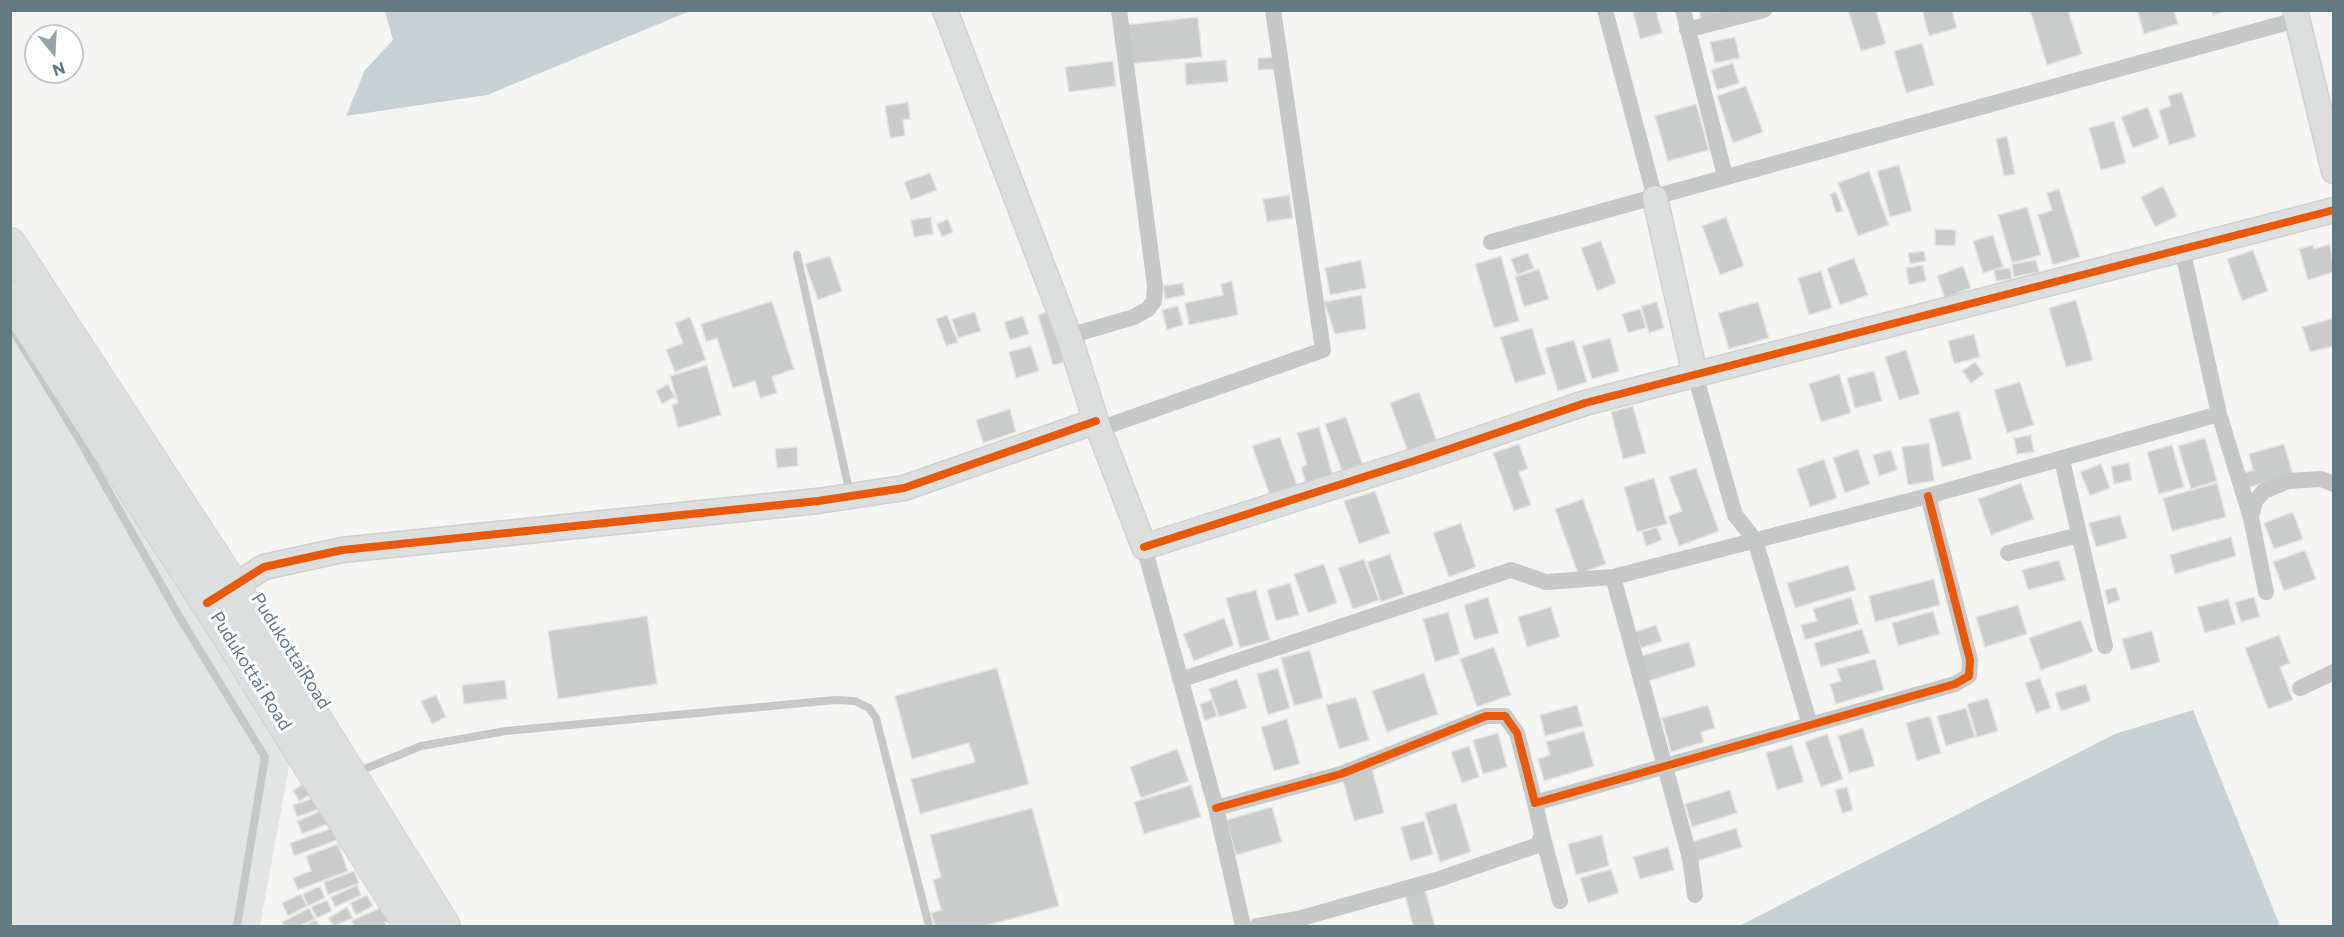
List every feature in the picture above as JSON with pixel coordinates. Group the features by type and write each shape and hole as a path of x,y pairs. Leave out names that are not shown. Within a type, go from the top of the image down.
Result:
{"highway":[{"name":"PudukottaiRoad","path":"10,244 220,595"},
{"name":"Pudukottai Road","path":"10,297 220,595 339,784 410,927"},
{"path":"339,784 444,927"}],"street":[{"path":"945,10 1069,336 1098,425 1144,548 1216,808 1244,927"},
{"path":"1069,336 1134,317 1148,309 1154,301 1155,285 1119,10"},
{"path":"220,595 264,567 342,550 851,496 904,488 1323,350 1273,10"},
{"path":"1605,10 1655,198 1695,375 1735,515 1755,540 1810,725"},
{"path":"1683,10 1724,172"},
{"path":"1687,30 1764,10"},
{"path":"1491,242 1655,198 2296,15 2334,171"},
{"path":"1144,548 1585,403 2334,210"},
{"path":"2182,248 2219,414 2251,518 2266,592"},
{"path":"1180,680 1511,570 1546,582 1613,577 2062,460 2219,414"},
{"path":"2062,460 2105,646"},
{"path":"2251,518 2255,501 2264,490 2288,481 2321,479 2334,484"},
{"path":"1535,803 1955,684 1969,676 1970,660 1928,496"},
{"path":"2008,553 2079,535"},
{"path":"1613,577 1690,858 1695,894"},
{"path":"2300,688 2334,672"},
{"path":"1216,808 1341,774 1486,716 1505,716 1517,733 1560,901"},
{"path":"1257,927 1298,919 1436,880 1538,845 1542,834"}],"lane":[{"path":"797,255 851,496"},
{"path":"10,326 79,439 180,618 265,757 237,927"},
{"path":"339,784 378,762 421,747 506,731 835,700 855,701 869,708 876,718 929,927"}],"shaded area":[{"path":"385,10 690,11 487,95 346,116 365,70 393,40"},
{"path":"10,315 291,756 260,926 11,926"},
{"path":"2193,710 2280,926 1739,926 2115,734"}],"building":[{"path":"1656,10 1662,33 1640,39 1633,12"},
{"path":"1699,10 1724,10 1724,13 1701,20"},
{"path":"1848,10 1876,10 1886,44 1861,51"},
{"path":"1922,10 1952,10 1957,28 1929,36"},
{"path":"2030,10 2068,10 2082,54 2047,65"},
{"path":"2137,10 2174,10 2178,24 2144,34"},
{"path":"2211,10 2230,10 2213,15"},
{"path":"1198,17 1202,57 1129,64 1125,25"},
{"path":"1735,37 1740,58 1715,63 1710,42"},
{"path":"1922,43 1934,85 1906,93 1894,51"},
{"path":"1279,57 1280,69 1258,70 1258,58"},
{"path":"1226,60 1228,82 1186,85 1185,63"},
{"path":"1113,61 1116,86 1069,92 1065,67"},
{"path":"1733,63 1739,83 1717,90 1711,70"},
{"path":"1746,86 1763,132 1733,143 1717,96"},
{"path":"2182,92 2196,137 2169,145 2159,110 2171,106 2168,96"},
{"path":"908,102 910,119 903,120 905,136 890,138 885,106"},
{"path":"1696,104 1709,150 1668,161 1655,116"},
{"path":"2148,107 2159,138 2133,148 2121,117"},
{"path":"2114,121 2126,163 2101,170 2089,128"},
{"path":"2007,136 2015,174 2004,176 1996,139"},
{"path":"1899,165 1912,211 1890,217 1877,171"},
{"path":"1869,171 1889,225 1858,236 1838,183"},
{"path":"930,173 937,190 911,200 904,182"},
{"path":"2163,186 2177,216 2155,227 2141,197"},
{"path":"2059,189 2080,257 2053,265 2038,215 2052,210 2047,193"},
{"path":"1836,192 1843,211 1836,213 1830,194"},
{"path":"1289,195 1293,218 1267,222 1263,199"},
{"path":"2027,207 2041,255 2012,263 1998,215"},
{"path":"931,217 933,234 914,237 911,220"},
{"path":"1726,217 1744,266 1720,275 1702,226"},
{"path":"948,219 953,232 942,237 937,224"},
{"path":"1935,229 1956,230 1955,246 1935,245"},
{"path":"1993,235 2003,267 1983,273 1973,241"},
{"path":"1601,241 1616,283 1597,291 1581,248"},
{"path":"2330,244 2334,272 2308,280 2299,249 2313,245 2314,249"},
{"path":"2253,250 2268,291 2242,301 2227,259"},
{"path":"1924,251 1926,261 1910,264 1908,253"},
{"path":"1528,253 1534,268 1517,275 1511,259"},
{"path":"830,256 842,291 818,300 805,264"},
{"path":"1501,256 1519,321 1494,328 1475,264"},
{"path":"1854,258 1868,295 1840,305 1827,268"},
{"path":"1361,260 1366,288 1330,295 1325,268"},
{"path":"2036,260 2039,272 2014,277 2012,264"},
{"path":"1923,265 1926,281 1909,285 1906,268"},
{"path":"1963,266 1971,288 1945,298 1937,276"},
{"path":"2010,268 2012,279 1996,281 1994,270"},
{"path":"1539,269 1549,299 1524,307 1515,277"},
{"path":"1821,271 1832,308 1809,315 1798,278"},
{"path":"1232,281 1238,315 1189,325 1185,303 1223,295 1221,284"},
{"path":"1183,283 1185,295 1165,299 1163,286"},
{"path":"1362,295 1366,329 1335,334 1324,302"},
{"path":"2076,300 2093,360 2066,367 2049,308"},
{"path":"772,301 794,369 772,377 777,393 760,398 755,381 733,388 717,338 706,342 701,324"},
{"path":"1657,302 1664,328 1649,333 1641,306"},
{"path":"1758,302 1769,338 1729,349 1718,313"},
{"path":"1178,306 1183,325 1167,330 1162,310"},
{"path":"1640,309 1646,328 1628,333 1622,314"},
{"path":"1050,311 1066,362 1053,365 1038,315"},
{"path":"975,312 981,331 958,338 952,319"},
{"path":"947,315 958,342 946,346 936,319"},
{"path":"1023,316 1029,334 1010,340 1004,322"},
{"path":"690,317 706,360 675,372 666,350 683,343 675,323"},
{"path":"2334,318 2334,346 2310,352 2302,327"},
{"path":"1532,328 1546,374 1515,383 1500,337"},
{"path":"1974,334 1980,357 1954,364 1948,341"},
{"path":"1610,338 1619,371 1592,379 1582,346"},
{"path":"1574,340 1587,382 1558,391 1545,348"},
{"path":"1031,346 1039,371 1016,378 1009,352"},
{"path":"1906,350 1920,394 1899,400 1885,357"},
{"path":"1975,362 1984,374 1971,383 1962,371"},
{"path":"707,365 721,415 678,428 672,405 678,403 670,376"},
{"path":"1874,371 1882,401 1855,408 1847,378"},
{"path":"1839,374 1851,413 1821,422 1809,384"},
{"path":"2020,382 2034,425 2007,433 1994,390"},
{"path":"668,384 675,397 662,404 656,391"},
{"path":"1419,392 1438,444 1409,455 1390,403"},
{"path":"1633,406 1646,453 1623,459 1611,412"},
{"path":"1010,409 1016,432 983,443 976,420"},
{"path":"1959,411 1972,459 1942,467 1929,419"},
{"path":"1346,417 1364,468 1344,476 1325,424"},
{"path":"1319,427 1333,476 1306,484 1301,467 1307,465 1297,433"},
{"path":"2031,435 2034,452 2017,454 2014,438"},
{"path":"1280,437 1299,491 1272,501 1252,446"},
{"path":"2205,438 2217,481 2191,489 2178,446"},
{"path":"1929,443 1934,481 1908,485 1902,447"},
{"path":"1519,444 1528,469 1519,472 1531,505 1514,511 1493,453"},
{"path":"2284,444 2293,474 2247,488 2243,473 2253,470 2249,454"},
{"path":"2172,445 2184,487 2159,494 2147,452"},
{"path":"797,447 798,466 777,468 775,449"},
{"path":"1858,449 1870,484 1845,493 1833,458"},
{"path":"1891,450 1897,470 1879,476 1873,455"},
{"path":"1824,459 1837,498 1810,507 1797,469"},
{"path":"2129,463 2132,480 2114,484 2111,466"},
{"path":"2101,464 2110,488 2090,496 2080,472"},
{"path":"1696,468 1719,531 1679,546 1668,516 1682,511 1669,477"},
{"path":"1654,478 1667,524 1637,532 1624,487"},
{"path":"2021,483 2034,519 1991,535 1978,499"},
{"path":"2217,483 2226,517 2172,531 2163,498"},
{"path":"1375,491 1390,533 1359,544 1344,501"},
{"path":"1583,499 1606,564 1578,574 1555,509"},
{"path":"2293,512 2303,539 2274,549 2264,523"},
{"path":"2120,515 2127,538 2096,547 2089,523"},
{"path":"1461,523 1476,567 1449,577 1433,533"},
{"path":"1657,527 1662,540 1646,546 1642,532"},
{"path":"2231,537 2236,556 2175,574 2170,555"},
{"path":"2305,550 2316,579 2284,591 2273,562"},
{"path":"1390,554 1404,594 1381,602 1367,562"},
{"path":"1364,559 1379,600 1353,609 1338,568"},
{"path":"2059,560 2065,580 2028,590 2022,570"},
{"path":"1324,564 1337,603 1308,613 1294,574"},
{"path":"1848,565 1856,590 1795,608 1787,583"},
{"path":"1934,579 1940,605 1875,622 1869,596"},
{"path":"1290,583 1299,615 1276,621 1267,590"},
{"path":"2116,587 2120,600 2108,604 2105,590"},
{"path":"1256,590 1270,640 1240,648 1226,598"},
{"path":"1488,597 1499,633 1474,640 1464,605"},
{"path":"1851,597 1859,624 1805,640 1801,625 1817,621 1813,609"},
{"path":"2254,597 2260,617 2241,622 2235,602"},
{"path":"2228,599 2236,624 2205,633 2197,607"},
{"path":"2018,605 2027,634 1985,647 1976,617"},
{"path":"1551,607 1560,637 1527,647 1518,617"},
{"path":"1933,611 1940,634 1898,646 1892,623"},
{"path":"1448,612 1460,654 1435,662 1423,619"},
{"path":"647,616 657,684 558,699 548,631"},
{"path":"1224,618 1234,645 1194,661 1183,634"},
{"path":"2081,620 2093,652 2041,670 2029,638"},
{"path":"1656,625 1662,641 1641,648 1635,632"},
{"path":"1862,629 1870,653 1821,667 1814,643"},
{"path":"2152,631 2160,662 2131,670 2122,639"},
{"path":"2279,635 2290,663 2280,667 2293,700 2268,709 2245,648"},
{"path":"1689,642 1696,666 1649,681 1641,656"},
{"path":"1494,647 1511,695 1477,707 1460,659"},
{"path":"1310,650 1323,698 1294,706 1281,658"},
{"path":"1875,659 1884,690 1836,704 1830,684 1841,681 1837,669"},
{"path":"997,668 1029,784 920,814 911,779 975,762 969,743 912,759 895,696"},
{"path":"1278,668 1290,708 1268,715 1257,674"},
{"path":"1424,673 1438,714 1387,732 1372,691"},
{"path":"2040,678 2051,708 2036,713 2025,683"},
{"path":"1237,679 1247,708 1219,717 1209,689"},
{"path":"505,680 507,699 464,704 462,685"},
{"path":"2086,684 2091,701 2061,711 2055,693"},
{"path":"436,695 446,717 432,724 421,701"},
{"path":"1356,697 1369,740 1339,749 1326,705"},
{"path":"1988,698 1998,731 1977,737 1967,704"},
{"path":"1212,700 1217,716 1205,721 1200,704"},
{"path":"1577,705 1583,726 1545,736 1540,715"},
{"path":"1708,705 1715,728 1701,732 1704,742 1671,752 1662,718"},
{"path":"1966,708 1975,737 1946,746 1937,716"},
{"path":"1930,716 1941,753 1917,761 1906,723"},
{"path":"1287,719 1300,764 1274,771 1261,727"},
{"path":"1863,728 1875,766 1849,773 1838,736"},
{"path":"1584,731 1594,766 1544,781 1538,759 1550,755 1546,742"},
{"path":"1498,733 1507,767 1483,774 1473,740"},
{"path":"1827,734 1843,779 1821,787 1805,742"},
{"path":"1792,745 1804,782 1777,790 1766,753"},
{"path":"1469,746 1479,777 1462,783 1451,752"},
{"path":"1177,749 1189,781 1141,798 1130,767"},
{"path":"1372,769 1384,813 1354,821 1342,777"},
{"path":"312,779 318,790 299,801 293,790"},
{"path":"1191,785 1201,817 1144,834 1134,802"},
{"path":"1847,787 1853,810 1842,813 1835,790"},
{"path":"1730,790 1737,813 1692,827 1685,804"},
{"path":"320,796 324,807 297,817 293,805"},
{"path":"1456,803 1471,852 1440,862 1425,813"},
{"path":"1272,807 1282,842 1236,855 1226,820"},
{"path":"1032,808 1059,906 985,926 935,926 931,913 941,910 933,880 941,877 930,835"},
{"path":"324,810 330,823 302,834 297,821"},
{"path":"1424,821 1433,854 1410,861 1401,827"},
{"path":"341,825 345,837 294,856 290,843"},
{"path":"1736,828 1742,847 1694,862 1688,843"},
{"path":"1602,835 1609,866 1576,875 1568,844"},
{"path":"338,844 348,871 298,890 293,878 311,871 306,856"},
{"path":"1668,847 1674,870 1640,879 1633,857"},
{"path":"1611,869 1619,893 1588,903 1580,878"},
{"path":"354,871 359,883 328,895 324,882"},
{"path":"357,885 361,895 335,907 331,897"},
{"path":"320,886 325,898 308,906 303,894"},
{"path":"1424,886 1435,926 1413,926 1404,891"},
{"path":"301,894 307,906 288,916 282,903"},
{"path":"367,895 373,906 356,915 350,903"},
{"path":"327,900 332,911 317,918 311,907"},
{"path":"347,907 353,918 334,926 328,918"},
{"path":"382,907 388,921 385,922 387,926 354,926 351,921"},
{"path":"309,908 315,919 300,926 284,926 282,922"},
{"path":"316,920 320,926 304,926"}],"cycle path":[{"path":"1144,547 1417,460 1585,403 2334,210"},
{"path":"207,603 264,567 342,550 818,501 904,488 1096,421"},
{"path":"1216,808 1341,774 1486,716 1505,716 1517,733 1535,803 1955,684 1969,676 1970,660 1928,496"}]}
